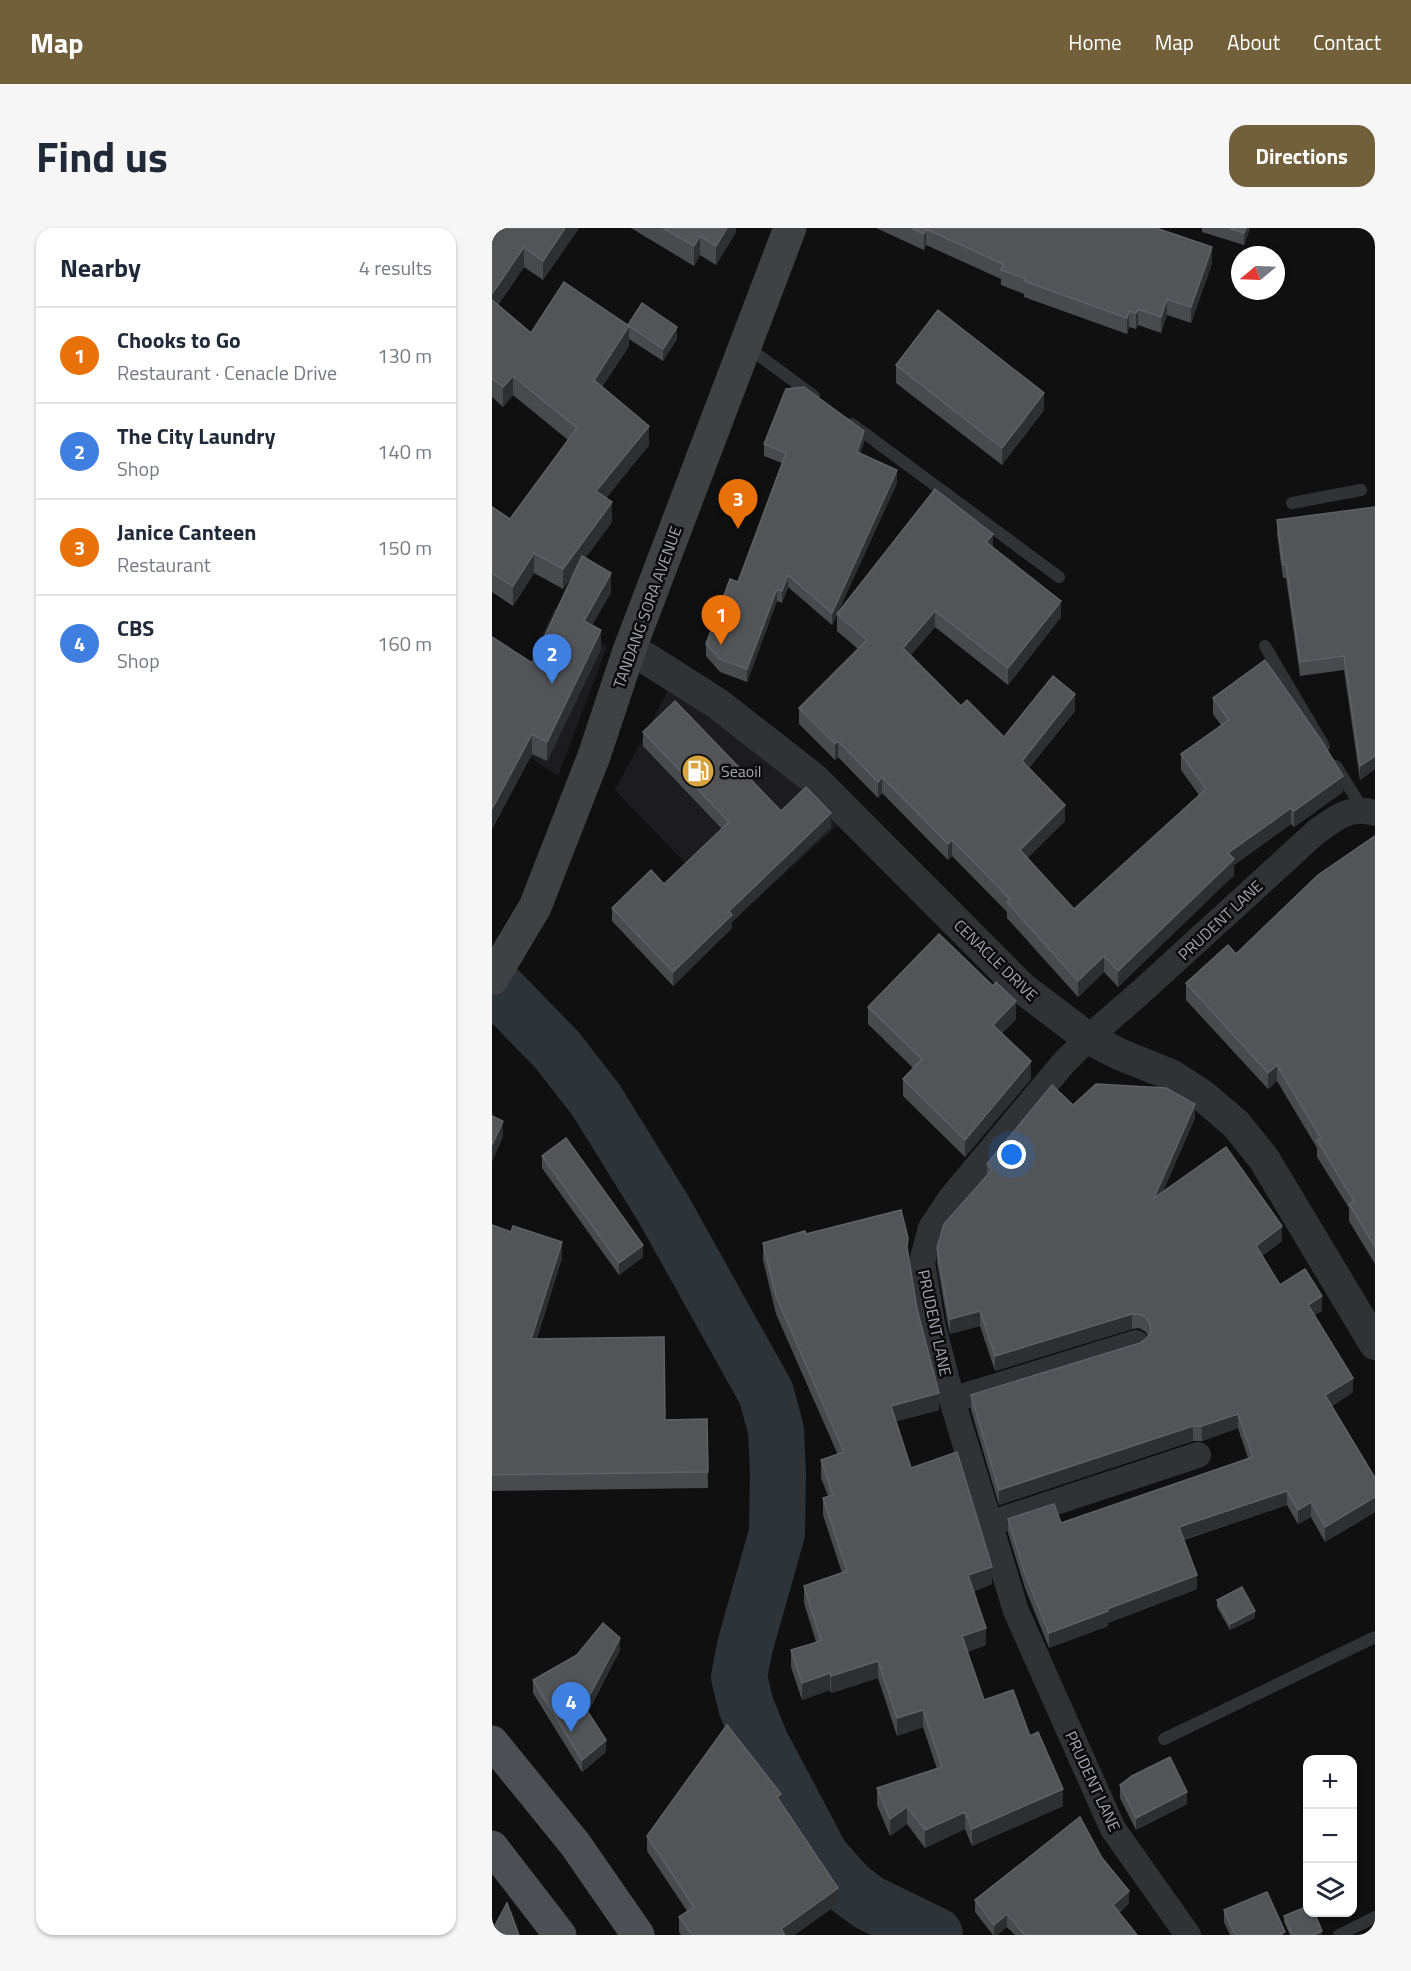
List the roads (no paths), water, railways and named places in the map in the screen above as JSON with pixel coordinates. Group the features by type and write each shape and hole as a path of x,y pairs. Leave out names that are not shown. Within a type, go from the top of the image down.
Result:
{"main road":[{"name":"TANDANG SORA AVENUE","path":"492,979 535,907 594,756 630,648 790,228"},
{"path":"492,1742 575,1844 638,1935"},
{"path":"492,1847 560,1935"}],"street":[{"name":"CENACLE DRIVE","path":"630,648 718,704 814,779 1022,988 1088,1038 1119,1054 1171,1075 1203,1096 1236,1124 1264,1160 1375,1344"},
{"name":"PRUDENT LANE","path":"1188,1935 1113,1829 1016,1611 952,1400 932,1323 922,1262 931,1228 950,1199 1061,1066 1088,1038 1315,832 1336,817 1368,810"},
{"path":"952,1400 1136,1343"},
{"path":"990,1524 1198,1455"}],"lane":[{"path":"744,345 820,401"},
{"path":"840,415 1059,577"},
{"path":"1292,503 1360,490"},
{"path":"1265,646 1368,810"},
{"path":"1164,1739 1375,1637"},
{"path":"1339,1935 1375,1917"}],"waterway":[{"path":"492,983 557,1050 596,1100 664,1210 766,1393 776,1430 777,1533 745,1646 739,1677 746,1706 761,1743 822,1858 848,1887 869,1903 935,1935"}],"place":[{"name":"Janice Canteen","path":"738,529"},
{"name":"Chooks to Go","path":"721,645"},
{"name":"The City Laundry","path":"552,684"},
{"name":"Seaoil","path":"698,771"},
{"name":"CBS","path":"571,1732"}]}
